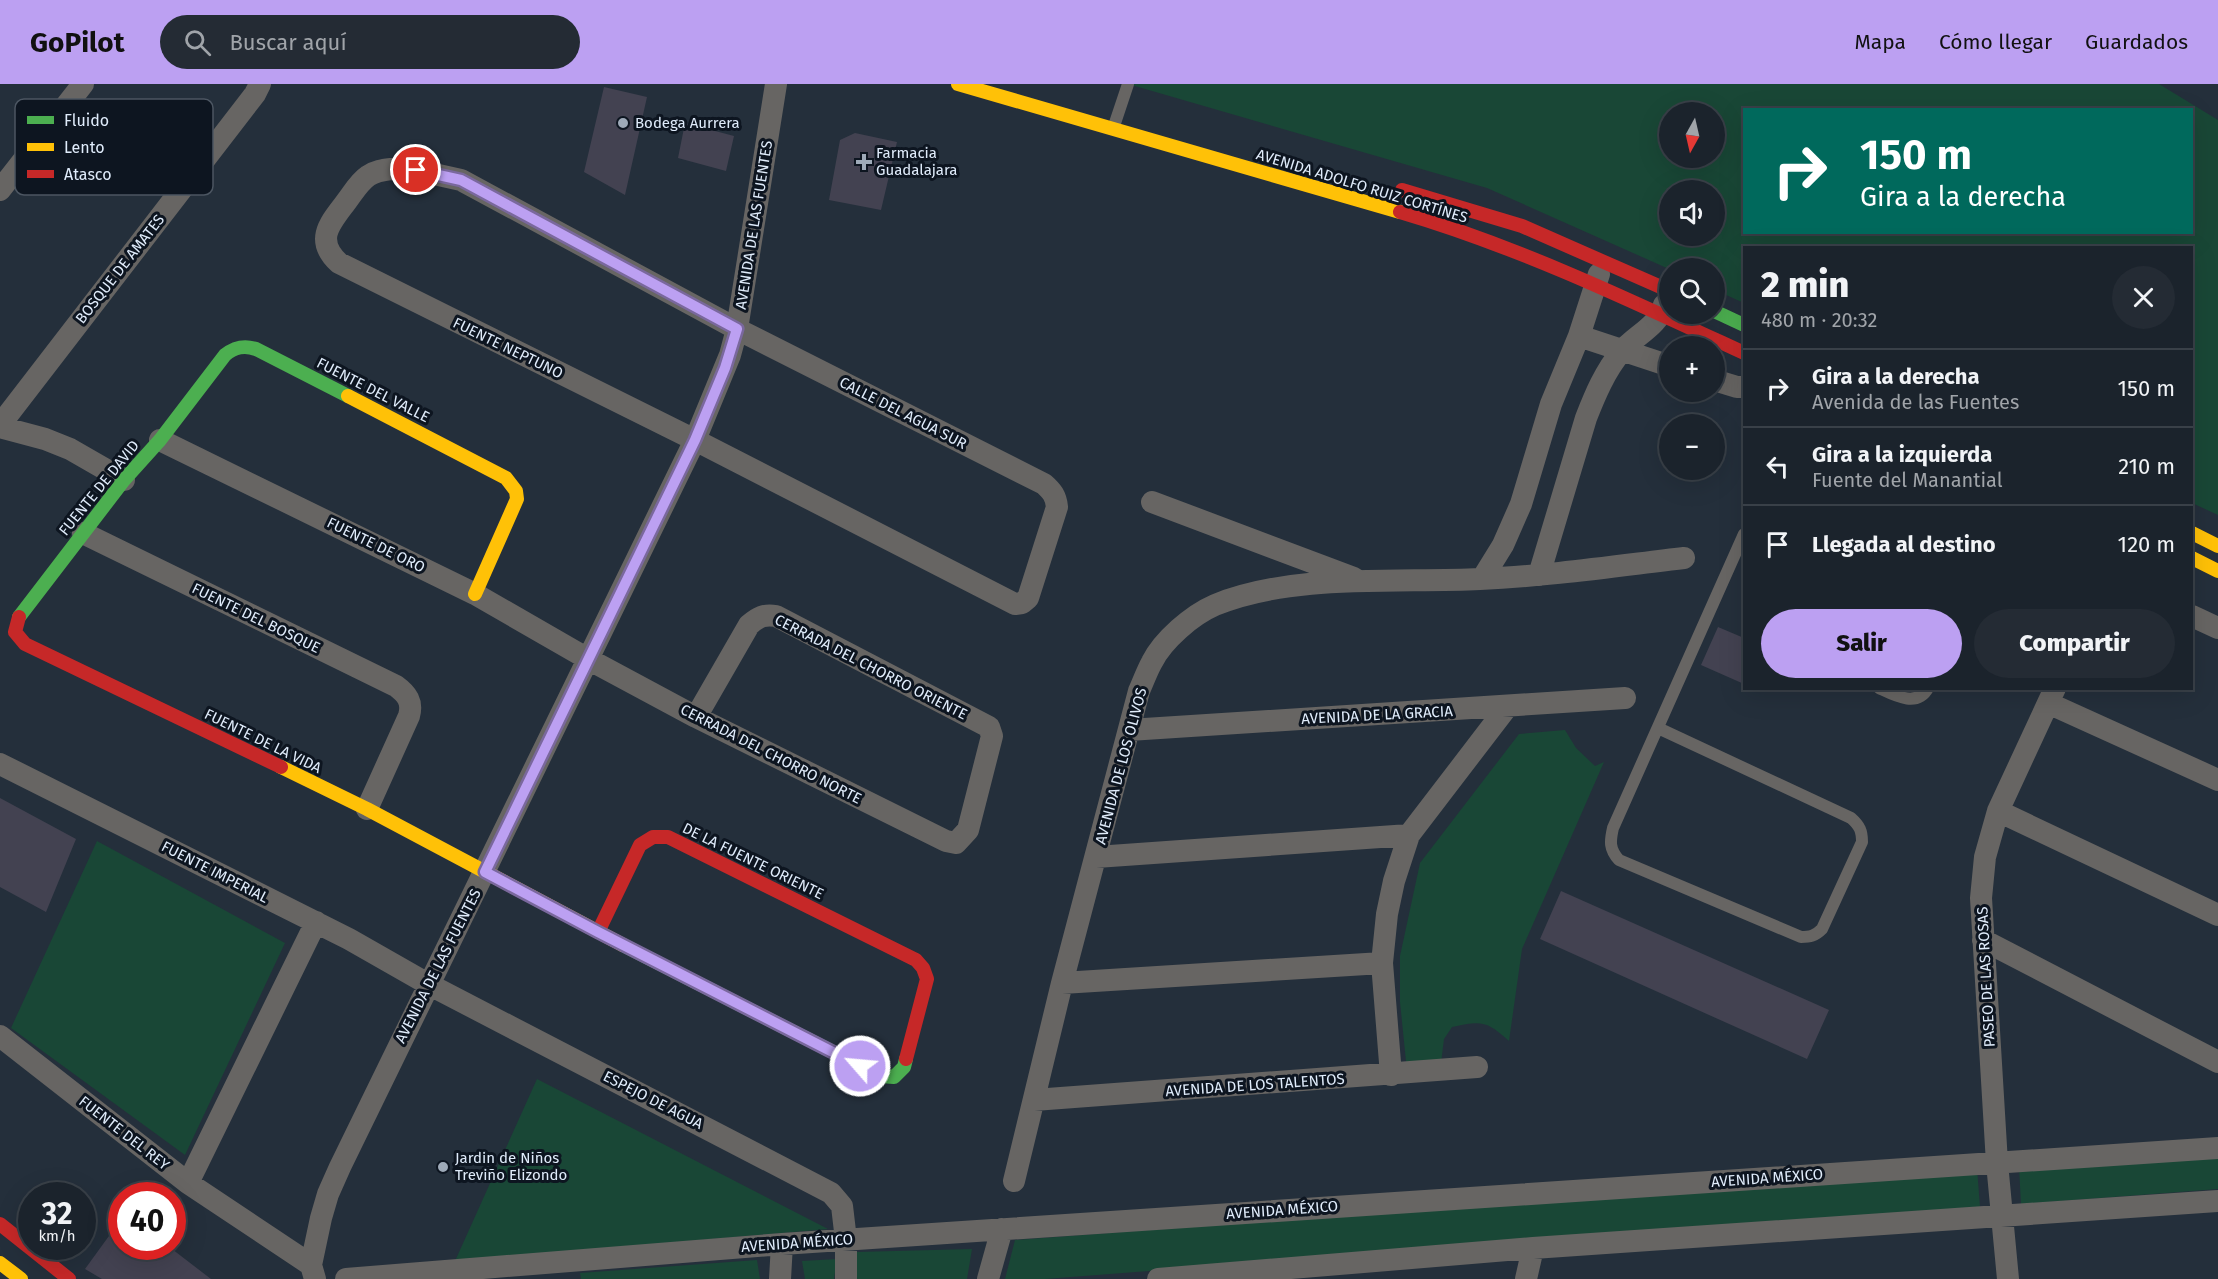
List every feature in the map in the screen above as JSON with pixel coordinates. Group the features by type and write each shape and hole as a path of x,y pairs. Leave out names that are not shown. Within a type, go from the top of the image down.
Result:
{"street":[{"path":"71,99 83,84"},
{"name":"BOSQUE DE AMATES","path":"213,149 255,94 260,84"},
{"name":"AVENIDA DE LAS FUENTES","path":"313,1272 328,1194 428,984 485,872 695,440 727,364 737,329 776,84"},
{"name":"AVENIDA ADOLFO RUIZ CORTÍNES","path":"958,84 1410,215 1526,256 1594,284"},
{"name":"CALLE DEL AGUA SUR","path":"327,249 325,237 328,226 367,177 379,171 391,169 416,170 461,180 737,329 1044,484 1052,491 1057,507 1028,598 1022,603"},
{"path":"0,190 15,171"},
{"path":"1389,186 1522,226 1659,296"},
{"name":"BOSQUE DE AMATES","path":"0,426 177,195"},
{"name":"FUENTE NEPTUNO","path":"327,249 331,256 348,268 695,440 1015,604 1022,603"},
{"path":"1482,579 1503,545 1521,504 1551,404 1579,336 1597,275 1602,271 1659,296"},
{"path":"1539,575 1586,418 1608,372 1659,303"},
{"path":"1725,317 1743,326"},
{"path":"1701,324 1743,352"},
{"path":"1579,336 1659,363"},
{"name":"FUENTE DEL VALLE","path":"225,355 228,351 243,346 256,349 506,478 512,484 517,499 475,594"},
{"name":"FUENTE DE DAVID","path":"25,644 15,633 19,618 124,480 160,440 225,355"},
{"path":"1725,383 1743,387"},
{"path":"0,426 70,449 124,480"},
{"name":"FUENTE DE ORO","path":"160,440 475,594 588,659"},
{"path":"1152,502 1361,581"},
{"name":"FUENTE DEL BOSQUE","path":"83,533 396,686 405,693 410,702 409,716 367,809"},
{"path":"2193,534 2218,546"},
{"name":"AVENIDA DE LOS OLIVOS","path":"1014,1180 1062,983 1139,691 1152,660 1180,627 1214,606 1259,593 1315,584 1539,575 1684,558"},
{"path":"2193,558 2218,571"},
{"name":"CERRADA DEL CHORRO ORIENTE","path":"696,717 749,625 757,618 767,614 776,616 989,727 992,736 968,830 956,843"},
{"path":"2193,616 2218,628"},
{"name":"FUENTE DE LA VIDA","path":"25,644 367,809 598,932 880,1076 894,1077 903,1067"},
{"name":"CERRADA DEL CHORRO NORTE","path":"588,659 696,717 946,841 956,843"},
{"path":"2051,696 2218,780"},
{"name":"PASEO DE LAS ROSAS","path":"2008,1279 1997,1163 1983,940 1982,898 1985,857 1998,811 2051,696"},
{"name":"AVENIDA DE LA GRACIA","path":"1129,730 1625,698"},
{"path":"1391,1075 1382,963 1387,914 1394,881 1409,835 1507,707"},
{"name":"FUENTE IMPERIAL","path":"0,764 316,922 428,984"},
{"path":"1998,811 2218,915"},
{"name":"DE LA FUENTE ORIENTE","path":"598,932 640,845 648,838 658,835 668,837 916,960 923,968 927,979 903,1067"},
{"path":"1096,857 1409,835"},
{"path":"188,1183 316,922"},
{"path":"1983,940 2218,1062"},
{"path":"1062,983 1382,963"},
{"name":"ESPEJO DE AGUA","path":"428,984 831,1193 842,1206 846,1240 846,1279"},
{"name":"FUENTE DEL REY","path":"0,1036 188,1183 313,1272"},
{"name":"AVENIDA DE LOS TALENTOS","path":"1034,1100 1477,1068"},
{"name":"AVENIDA MÉXICO","path":"346,1279 558,1270 782,1244 2218,1148"},
{"path":"1158,1279 1533,1248 2218,1201"},
{"path":"0,1224 69,1279"},
{"path":"988,1279 1002,1229"},
{"path":"780,1279 782,1244"},
{"path":"1526,1279 1533,1248"},
{"path":"0,1263 21,1279"}],"lane":[{"path":"1112,130 1128,84"},
{"path":"1658,728 1851,818 1858,824 1862,832 1862,842 1822,929 1817,934 1810,937 1801,936 1619,860 1612,852 1610,842 1613,828 1743,536"},
{"path":"1884,690 1904,699 1920,697 1926,690"}],"green space":[{"path":"1128,84 2159,84 2218,120 2218,515 2193,503 2193,246 1743,246 1743,303 1725,294 1725,258 1659,258 1659,265 1487,188"},
{"path":"1565,730 1576,748 1595,766 1604,762 1522,949 1509,1041 1494,1029 1483,1024 1452,1027 1444,1039 1441,1063 1407,1071 1400,1002 1400,956 1420,863 1519,734"},
{"path":"97,841 285,943 185,1155 11,1028"},
{"path":"537,1079 828,1229 455,1261"},
{"path":"2218,1153 2218,1189 2021,1204 2019,1167"},
{"path":"1977,1168 1980,1207 1045,1279 1005,1279 1015,1240"},
{"path":"972,1249 967,1279 852,1279 857,1252"},
{"path":"837,1259 834,1279 805,1279 802,1261"},
{"path":"757,1260 760,1279 581,1279 580,1273"}],"building":[{"path":"604,87 647,97 625,195 584,172"},
{"path":"685,123 734,136 726,171 678,158"},
{"path":"855,133 897,142 881,210 829,200 840,140"},
{"path":"1718,627 1743,638 1743,684 1701,665"},
{"path":"0,798 76,839 46,912 0,887"},
{"path":"1561,891 1829,1010 1807,1059 1540,939"},
{"path":"108,1237 108,1260 186,1260 211,1279 102,1279 85,1269 92,1260 96,1260 96,1254"}],"traffic: fast":[{"path":"1725,316 1743,325"},
{"path":"19,617 124,480 160,440 229,352 244,347 256,349 348,396"},
{"path":"623,945 880,1076 894,1077 904,1067 906,1059"}],"traffic: slow":[{"path":"958,84 1400,212"},
{"path":"348,396 506,478 516,491 517,499 475,594"},
{"path":"2193,534 2218,546"},
{"path":"2193,558 2218,571"},
{"path":"281,767 367,809 623,945"},
{"path":"0,1263 21,1279"}],"traffic: jam":[{"path":"1402,190 1522,226 1659,286"},
{"path":"1400,212 1532,258 1743,353"},
{"path":"19,617 15,632 25,644 281,767"},
{"path":"598,932 640,845 653,837 668,837 916,960 923,968 927,979 906,1059"},
{"path":"0,1224 69,1279"}],"place":[{"name":"Bodega Aurrera","path":"623,123"},
{"name":"Farmacia Guadalajara","path":"864,162"},
{"name":"Jardin de Niños Treviño Elizondo","path":"443,1167"}],"route":[{"path":"416,170 461,180 737,329 730,355 695,440 485,872 860,1066"}]}
